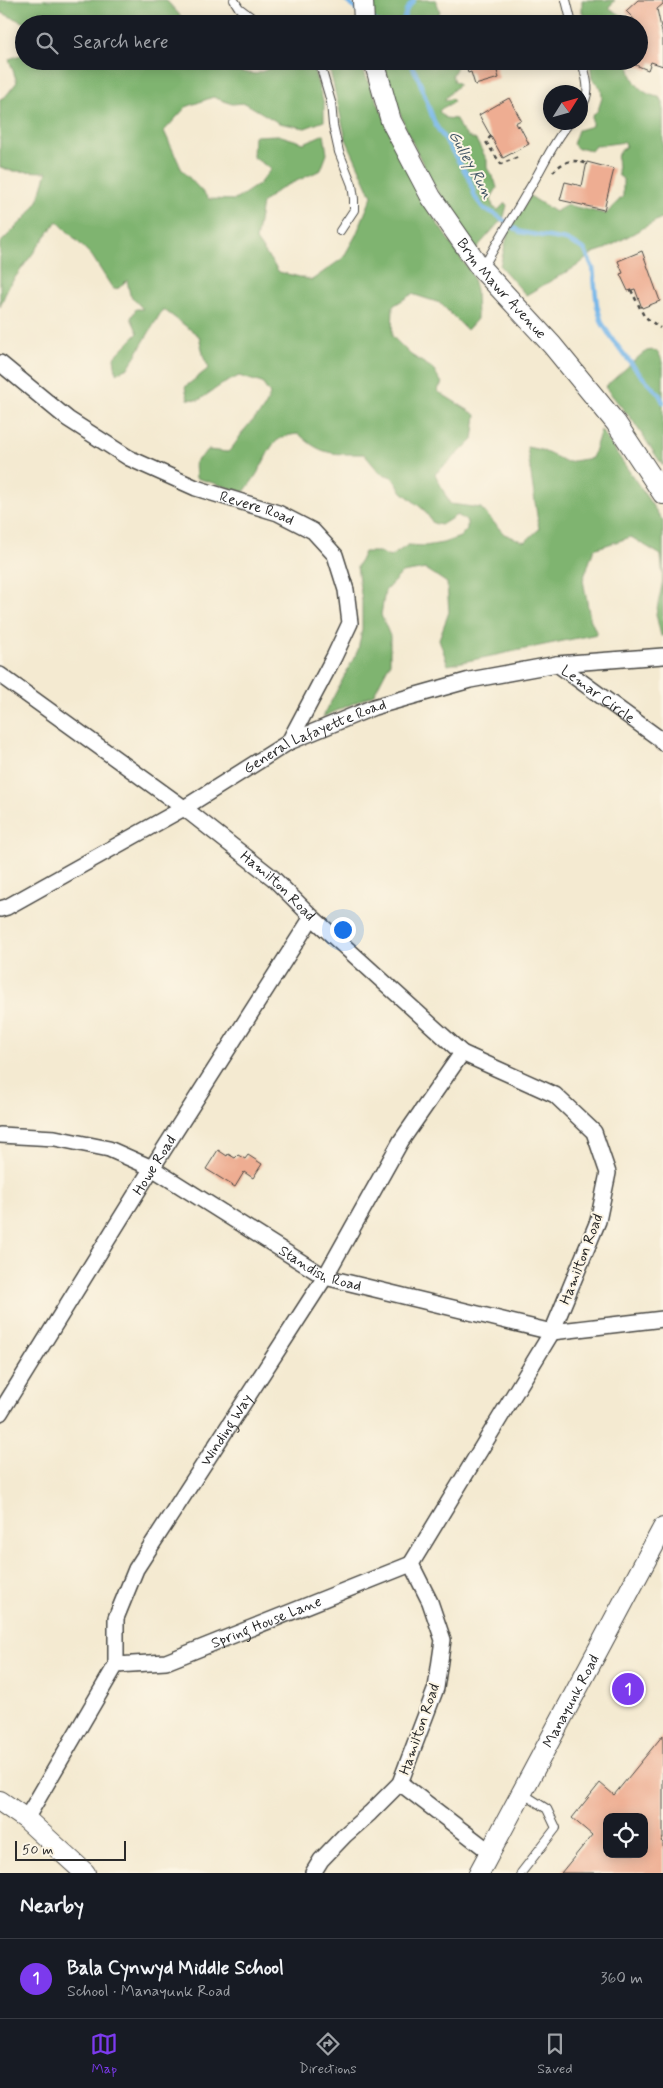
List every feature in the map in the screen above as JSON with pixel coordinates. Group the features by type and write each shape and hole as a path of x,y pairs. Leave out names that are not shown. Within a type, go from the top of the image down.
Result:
{"street":[{"path":"363,0 364,15"},
{"name":"Bryn Mawr Avenue","path":"377,70 391,121 431,197 482,270 552,344 616,423 663,494"},
{"name":"Revere Road","path":"0,364 68,419 129,458 196,488 278,513 313,531 335,555 346,590 350,623 289,742"},
{"name":"General Lafayette Road","path":"0,909 16,903 184,808 289,742 374,706 470,680 557,664 663,656"},
{"name":"Lemar Circle","path":"557,664 663,743"},
{"name":"Hamilton Road","path":"0,675 184,808 273,878 312,917 462,1053 555,1095 594,1132 608,1173 598,1221 552,1332 411,1564 430,1602 443,1640 436,1688 400,1783 345,1835 321,1860 313,1873"},
{"name":"Howe Road","path":"0,1413 152,1168 312,917"},
{"name":"Winding Way","path":"116,1665 116,1618 136,1569 325,1277 401,1141 462,1053"},
{"name":"Standish Road","path":"0,1135 55,1138 109,1149 152,1168 325,1277 552,1332 663,1319"},
{"name":"Manayunk Road","path":"479,1873 663,1528"},
{"name":"Spring House Lane","path":"116,1665 166,1662 411,1564"},
{"path":"26,1819 116,1665"},
{"path":"400,1783 490,1852"},
{"path":"0,1802 26,1819 85,1873"}],"lane":[{"path":"234,0 239,8 248,15"},
{"path":"566,0 570,15"},
{"path":"321,70 331,102 333,125 354,199 354,210 340,231"},
{"path":"584,70 588,85"},
{"path":"482,270 529,189 548,151 564,130"},
{"path":"521,1873 556,1828 547,1808 522,1792"}],"path":[{"path":"491,136 486,142 502,164 521,156"},
{"path":"550,175 563,163 571,160 587,164"},
{"path":"631,290 644,316 660,328"}],"green space":[{"path":"0,0 166,0 180,15 15,15 15,19 0,12"},
{"path":"372,0 436,0 440,12 437,15 373,15"},
{"path":"582,0 615,0 609,7 620,15 584,15"},
{"path":"15,57 15,70 226,70 256,74 266,70 314,70 324,104 324,121 305,128 279,123 245,103 232,104 213,97 186,107 164,131 182,170 209,199 235,200 259,184 271,169 253,157 254,136 278,135 304,143 324,134 327,154 321,170 281,188 262,203 256,240 279,272 312,280 343,258 356,235 372,196 346,139 330,70 363,70 423,202 472,275 476,290 477,319 467,330 440,303 412,294 393,306 392,336 411,355 432,368 442,383 437,391 476,415 473,440 435,474 450,504 481,508 504,534 525,542 539,529 527,447 541,450 567,462 592,458 601,430 663,521 663,580 661,555 631,537 594,549 583,580 590,618 597,634 448,665 439,639 449,612 447,583 426,569 402,573 385,591 381,615 390,636 390,663 374,694 323,717 358,650 362,630 362,601 357,567 364,552 379,552 390,557 408,545 425,546 443,543 460,537 467,529 467,521 457,515 441,525 433,523 424,510 402,492 392,477 380,473 364,454 344,454 322,450 299,434 289,435 277,441 244,492 196,478 195,462 208,450 228,452 245,429 263,410 270,394 262,383 239,376 221,385 199,400 188,399 185,387 209,368 204,358 199,336 163,309 128,368 116,373 114,357 138,333 131,318 136,309 143,309 130,295 127,280 119,288 113,289 92,256 57,221 8,287 0,307 0,243 27,216 38,201 47,172 12,171 0,167 0,99 5,97 17,82 9,59"},
{"path":"385,70 455,70 452,75 454,82 458,83 458,86 444,100 452,99 454,101 439,111 445,118 456,119 460,128 467,136 476,140 487,160 487,168 497,188 491,198 493,207 498,210 505,203 507,205 504,217 473,252 421,160 409,136"},
{"path":"591,70 630,70 637,85 647,93 659,97 663,103 663,217 605,249 593,253 577,266 526,295 500,266 508,233 530,196 555,212 567,205 606,214 623,196 623,179 618,175 617,159 619,153 626,146 625,142 595,146 591,151 584,148 578,149 573,144 578,130 588,130 588,127 592,126 592,116 598,110 602,98 601,88 592,79"},
{"path":"653,350 658,352 663,362 663,466 633,421 605,387 642,354"},
{"path":"663,580 663,636 661,636 656,614"}],"building":[{"path":"638,0 663,0 663,4 657,9 663,37 663,66 651,62 648,70 648,15 630,15 626,11"},
{"path":"467,70 497,70 499,78 475,85 471,72 468,73"},
{"path":"509,98 521,120 515,123 517,127 519,125 529,144 503,158 479,115"},
{"path":"587,162 614,169 604,210 560,200 565,182 582,186"},
{"path":"642,251 660,301 642,308 635,289 628,291 620,274 623,273 618,261"},
{"path":"218,1150 227,1156 228,1154 235,1158 238,1155 245,1159 248,1155 262,1164 253,1178 244,1172 235,1187 206,1169"},
{"path":"663,1735 663,1838 661,1841 663,1843 663,1873 561,1873 592,1835 572,1818 600,1783 614,1795"}],"waterway":[{"path":"345,0 357,10"},
{"name":"Gulley Run","path":"405,15 414,0"},
{"name":"Gulley Run","path":"414,70 435,124 469,178 475,197 483,208 520,232 566,240 584,249 593,268 597,306 602,323 612,339 638,372 659,394 663,402"}],"place":[{"name":"Bala Cynwyd Middle School","path":"628,1689"}]}
